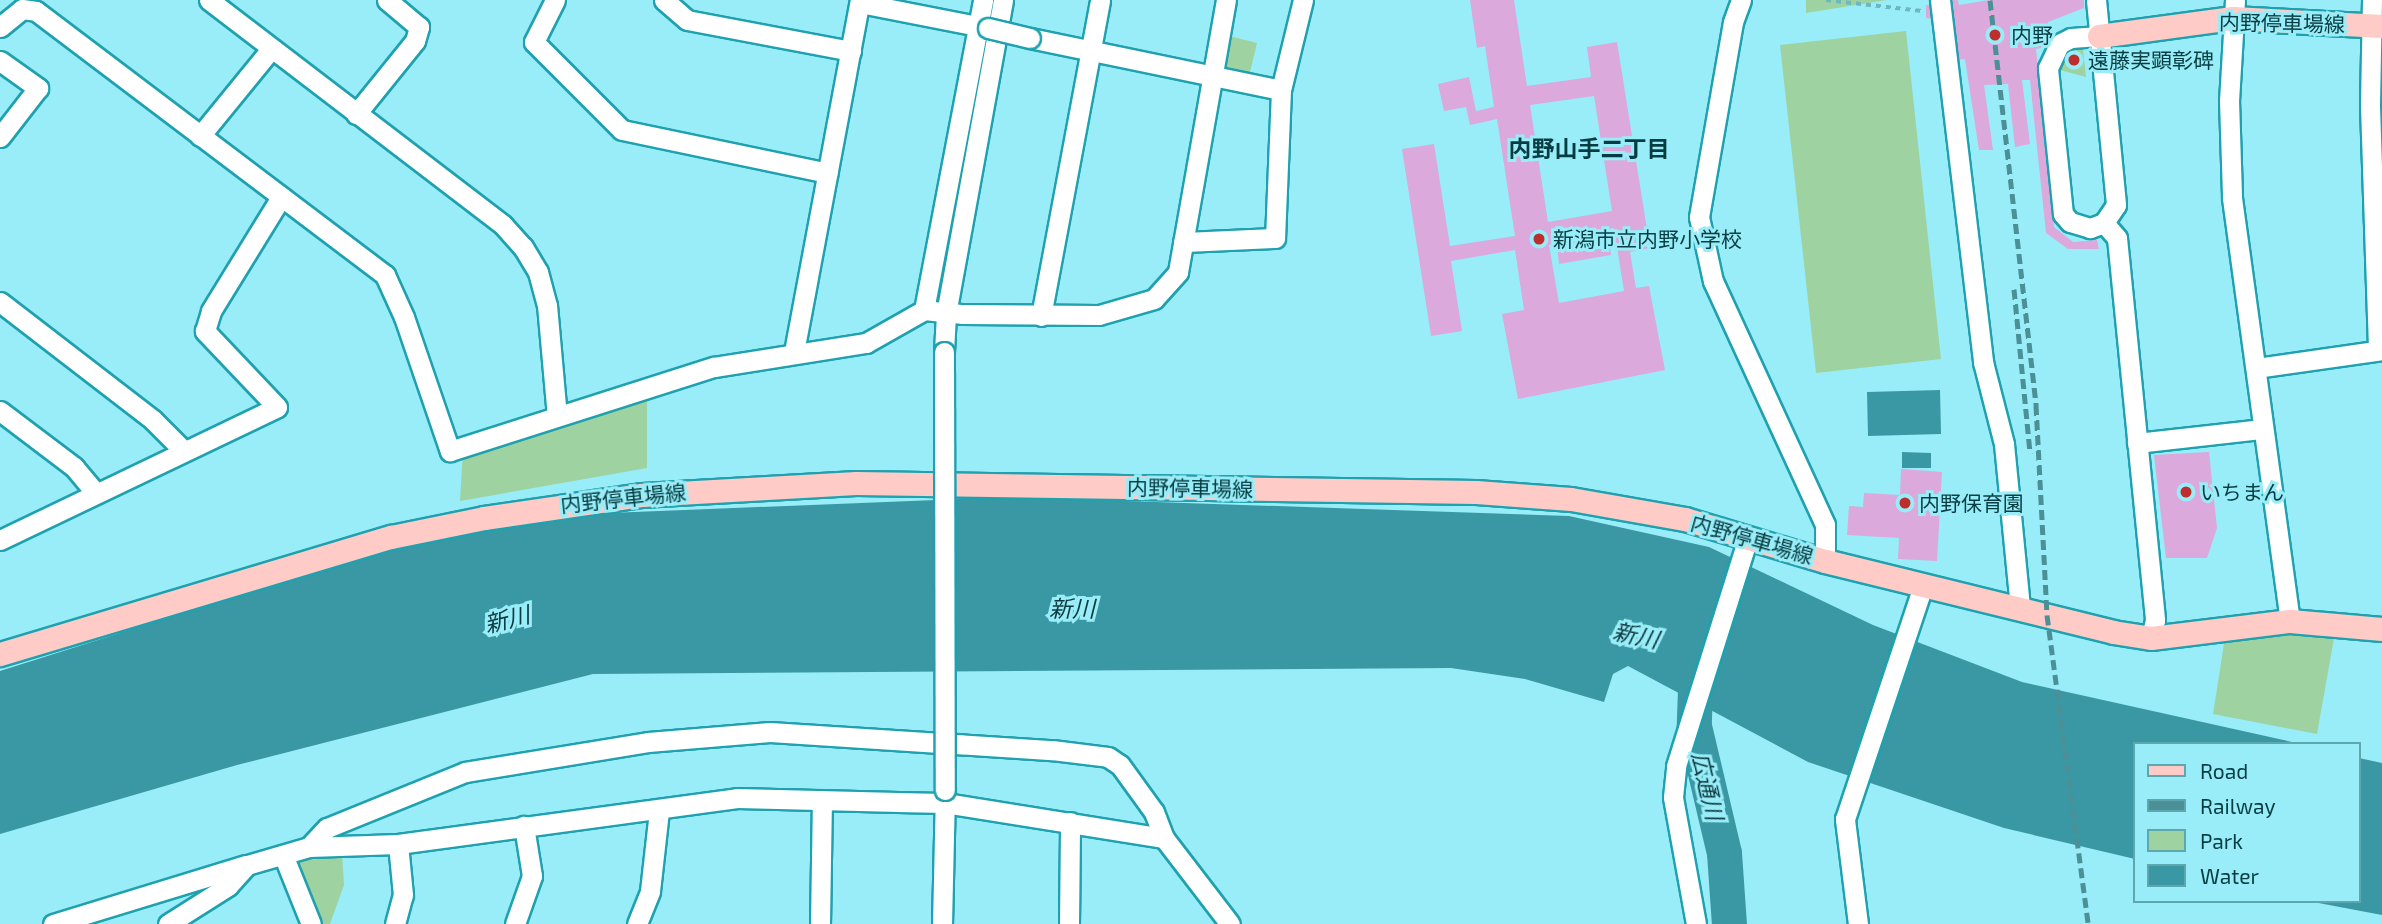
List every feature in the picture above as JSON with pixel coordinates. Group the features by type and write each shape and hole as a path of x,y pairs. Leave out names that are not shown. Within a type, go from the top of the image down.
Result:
{"main road":[{"name":"内野停車場線","path":"2099,36 2234,9 2376,26"},
{"name":"内野停車場線","path":"0,654 391,537 525,510 738,487 856,482 1476,492 1629,508 1923,586 2151,638 2290,621 2382,629"}],"street":[{"path":"209,0 503,225 523,247 538,272 547,305 557,416"},
{"path":"356,114 415,41 419,27 387,0"},
{"path":"555,0 534,42 622,130 828,173"},
{"path":"664,0 687,20 851,51"},
{"path":"924,310 982,27 983,0"},
{"path":"942,924 945,796 946,314 1003,0"},
{"path":"1041,316 1100,0"},
{"path":"0,27 22,9 36,11 385,275 404,317 450,451 714,367 794,352 866,343 924,310 946,314 1099,315 1154,299 1178,272 1226,0"},
{"path":"1183,242 1275,238 1281,90 1303,0"},
{"path":"1741,0 1733,22 1699,217 1713,281 1825,525 1825,561"},
{"path":"2096,0 2116,205 2104,223 2078,226 2063,214 2048,68 2059,44 2071,38 2099,36"},
{"path":"2256,368 2380,350 2376,26 2372,0"},
{"path":"794,352 860,2 1281,90"},
{"path":"1933,6 1983,362 2004,444 2020,608"},
{"path":"2234,9 2232,198 2290,621"},
{"path":"200,136 271,49"},
{"path":"0,61 38,88 0,137"},
{"path":"0,540 94,492 277,407 205,331 211,311 281,197"},
{"path":"2104,223 2117,238 2155,620 2151,638"},
{"path":"0,302 153,420 183,450"},
{"path":"0,411 74,467 94,492"},
{"path":"2137,443 2262,429"},
{"path":"1696,924 1673,797 1676,766 1748,538"},
{"path":"1858,924 1845,819 1923,586"},
{"path":"309,847 327,828 465,772 648,742 770,732 1108,757 1135,785 1154,812 1164,838 1230,924"},
{"path":"53,924 247,865 284,857 309,847 398,844 659,811 737,798 822,800 945,796 1164,838"},
{"path":"820,924 822,800"},
{"path":"636,924 650,891 659,811"},
{"path":"1069,924 1070,822"},
{"path":"515,924 533,876 524,826"},
{"path":"395,924 403,895 398,844"},
{"path":"284,857 311,924"},
{"path":"168,924 228,886 247,865"}],"path":[{"path":"1826,0 1933,6"}],"green space":[{"path":"1806,0 1887,0 1806,13"},
{"path":"1906,31 1941,359 1816,373 1780,45"},
{"path":"1229,36 1257,43 1249,76 1222,69"},
{"path":"2082,40 2086,77 2060,70 2063,54"},
{"path":"647,392 647,468 460,501 463,450"},
{"path":"2336,627 2317,734 2213,714 2226,631"},
{"path":"342,854 344,885 330,924 318,924 294,858"}],"water":[{"path":"1940,390 1941,434 1868,436 1867,392"},
{"path":"1902,452 1931,453 1931,468 1902,468"},
{"name":"新川","path":"1010,497 1569,516 1709,547 1873,625 2022,682 2292,742 2134,742 2134,859 2004,828 1808,762 1628,666 1613,674 1604,702 1525,679 1451,668 593,674 237,765 0,834 0,671 484,518"},
{"path":"2361,758 2382,763 2382,915 2319,903 2361,903"}],"building":[{"path":"1470,0 1514,0 1527,86 1591,77 1587,47 1617,42 1650,248 1630,252 1636,288 1649,286 1665,370 1518,399 1502,314 1524,310 1515,250 1451,261 1462,331 1431,336 1402,149 1434,144 1450,246 1515,236 1497,119 1470,125 1466,107 1444,111 1438,84 1469,77 1476,111 1494,107 1485,46 1477,48","holes":["1594,96 1612,211 1548,222 1530,105","1614,228 1624,291 1559,303 1549,245 1557,244 1559,264 1611,255 1607,229"]},
{"path":"1947,0 1958,0 1959,5 1989,0 2084,0 2084,8 2048,22 2049,46 2036,49 2054,227 2073,242 2097,240 2099,249 2068,249 2046,233 2030,80 2022,80 2030,144 2015,147 2008,84 1984,85 1993,150 1979,150 1965,59 1954,60 1949,21 1926,18 1926,5 1948,7"},
{"name":"いちまん","path":"2209,452 2217,528 2207,558 2166,558 2154,455"},
{"path":"1901,469 1942,472 1937,561 1898,559 1899,538 1847,535 1849,506 1863,507 1864,493 1900,495"}],"waterway":[{"name":"広通川","path":"1695,689 1694,726 1724,853 1729,924"}],"railway":[{"path":"1990,0 2036,405 2047,615 2088,924"},
{"path":"2014,289 2030,453"}],"place":[{"name":"内野","path":"1995,35"},
{"name":"遠藤実顕彰碑","path":"2074,60"},
{"name":"新潟市立内野小学校","path":"1539,239"},
{"name":"いちまん","path":"2186,492"},
{"name":"内野保育園","path":"1905,503"}],"district":[{"name":"内野山手二丁目","path":"1589,148"}]}
